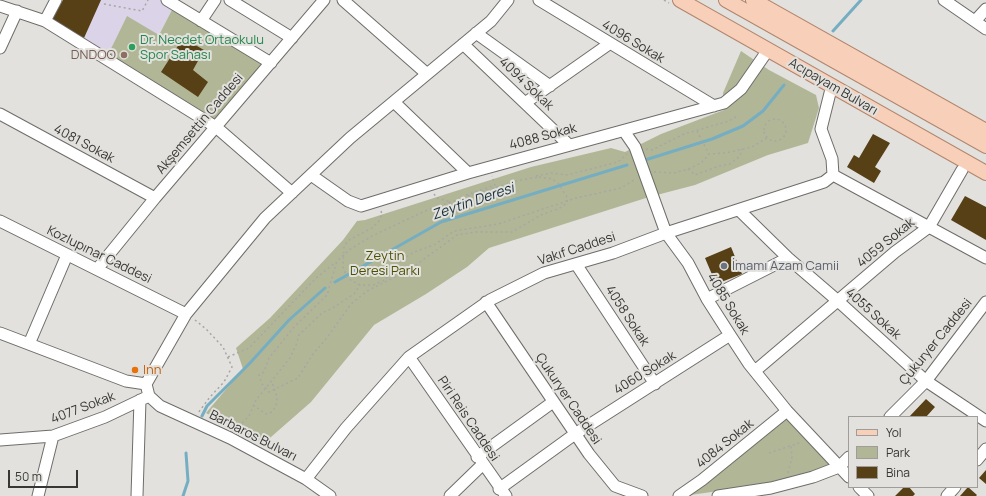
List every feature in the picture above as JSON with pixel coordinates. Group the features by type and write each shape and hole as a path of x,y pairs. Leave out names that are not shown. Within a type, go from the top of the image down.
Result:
{"main road":[{"name":"Acıpayam Bulvarı","path":"680,0 833,88 986,173"},
{"name":"Acıpayam Bulvarı","path":"726,0 986,146"},
{"path":"753,0 986,131"}],"street":[{"path":"45,21 56,0"},
{"path":"167,0 271,63"},
{"path":"201,21 215,0"},
{"path":"230,0 292,38"},
{"name":"Akşemsettin Caddesi","path":"98,268 155,198 324,0"},
{"path":"343,0 427,74"},
{"path":"137,496 146,384 186,314 265,218 350,138 491,21 508,0"},
{"name":"4096 Sokak","path":"539,0 609,44 714,106"},
{"path":"944,0 986,29"},
{"path":"0,6 45,21 216,127 292,193"},
{"path":"975,21 986,9"},
{"path":"0,48 17,11"},
{"path":"476,33 550,86"},
{"name":"4094 Sokak","path":"463,44 569,145"},
{"path":"525,103 609,44"},
{"name":"4088 Sokak","path":"311,175 348,201 361,206 468,173 724,103 741,89 768,50"},
{"path":"833,88 830,93 821,129 832,159 833,175 986,258"},
{"path":"394,102 468,173"},
{"name":"4081 Sokak","path":"0,114 155,198"},
{"name":"4085 Sokak","path":"624,131 635,147 666,233 688,263 707,299 730,335 755,371 787,411 844,472"},
{"name":"4059 Sokak","path":"755,371 895,252 929,227 962,170"},
{"name":"Vakıf Caddesi","path":"306,479 346,428 409,357 486,302 544,273 613,253 666,233 824,182 833,175"},
{"name":"4055 Sokak","path":"739,210 788,258 838,301 922,378 986,421"},
{"name":"Kozlupınar Caddesi","path":"0,221 67,255 98,268 186,314"},
{"path":"29,344 67,255"},
{"path":"707,299 788,258"},
{"name":"4058 Sokak","path":"576,264 655,384"},
{"name":"Çukuryer Caddesi","path":"486,302 575,434 615,486 642,496"},
{"name":"Çukuryer Caddesi","path":"891,416 986,302"},
{"path":"0,333 126,381 146,384"},
{"name":"4060 Sokak","path":"502,492 575,434 730,335"},
{"name":"Piri Reis Caddesi","path":"409,357 502,492"},
{"name":"Barbaros Bulvarı","path":"145,398 230,438 306,479 329,496"},
{"name":"4077 Sokak","path":"0,440 53,436 105,416 145,398"},
{"path":"450,496 480,461 553,402"},
{"name":"4084 Sokak","path":"679,496 702,480 787,411"},
{"path":"38,496 53,436"},
{"path":"978,459 986,449"},
{"path":"718,496 784,485 813,477 844,472 848,460"},
{"path":"860,488 868,496"},
{"path":"947,496 954,488"}],"path":[{"path":"104,4 142,11 148,0"},
{"path":"513,182 551,173 567,175 618,162 635,147 652,150 684,134 729,121 739,115"},
{"path":"776,119 784,123 787,131 783,138 775,141 767,138 764,130 768,122 776,119"},
{"path":"697,131 708,154"},
{"path":"376,201 382,214 379,221 372,228 349,240 344,246 344,269 347,278 360,285 373,285 385,280 400,260 414,252 434,245 454,231 498,224 567,201 620,188 634,181 643,172 674,173 688,169 701,163 708,154 726,153 752,147 767,138"},
{"path":"688,169 695,175 719,166 730,164 740,156 742,149"},
{"path":"458,199 520,180 539,177 552,179 558,183 564,192 567,201"},
{"path":"428,185 437,198 448,202 453,201"},
{"path":"228,357 248,348 315,279 343,256 372,236 425,211 495,185"},
{"path":"337,261 327,295 294,327 269,358 264,372 259,375 262,384 269,392 298,378 313,354 326,339 351,304 367,291 409,270 457,236 476,232 512,232 541,215 560,208 567,201"},
{"path":"230,438 238,426 249,416 253,405 290,358 299,334 322,313 354,294 360,285"},
{"path":"186,314 206,329 223,347 232,367 224,382 210,397 192,421"},
{"path":"253,405 266,414 272,412 276,406 278,397 272,382"},
{"path":"769,453 812,438"},
{"path":"784,485 792,457 791,445"}],"shaded area":[{"name":"DNDOO","path":"56,0 167,0 175,5 136,76 45,21"}],"green space":[{"path":"173,8 264,63 216,124 106,59 127,16 159,35"},
{"name":"Zeytin Deresi Parkı","path":"741,51 769,70 816,95 819,108 808,143 768,155 695,185 649,197 489,248 467,267 426,294 374,325 311,402 263,444 206,413 243,369 236,348 270,318 343,240 357,221 365,220 531,167 611,148 625,152 661,134 724,110 723,93"},
{"path":"788,416 829,461 830,466 754,486 683,496"}],"building":[{"path":"63,0 101,0 84,38 51,21"},
{"path":"183,38 204,50 193,70 208,82 198,97 161,72"},
{"path":"873,134 890,143 875,167 881,171 874,183 847,167 854,155 859,158"},
{"path":"965,196 986,207 986,240 951,220"},
{"name":"İmamı Azam Camii","path":"731,247 742,274 716,284 705,258"},
{"path":"926,399 935,407 927,416 910,416"},
{"path":"986,470 986,484 979,478"},
{"path":"903,488 910,488 915,494 913,496 895,496"},
{"path":"967,488 977,495 976,496 960,496"}],"waterway":[{"name":"Zeytin Deresi","path":"833,31 861,0"},
{"name":"Zeytin Deresi","path":"645,160 712,139 743,126 763,111 784,85"},
{"name":"Zeytin Deresi","path":"335,282 441,222 627,165"},
{"name":"Zeytin Deresi","path":"202,416 207,406 250,363 289,320 325,288"},
{"name":"Zeytin Deresi","path":"183,496 188,481 186,453"}],"place":[{"name":"Dr. Necdet Ortaokulu Spor Sahası","path":"132,47"},
{"name":"DNDOO","path":"124,55"},
{"name":"İmamı Azam Camii","path":"724,266"},
{"name":"Inn","path":"135,370"}]}
